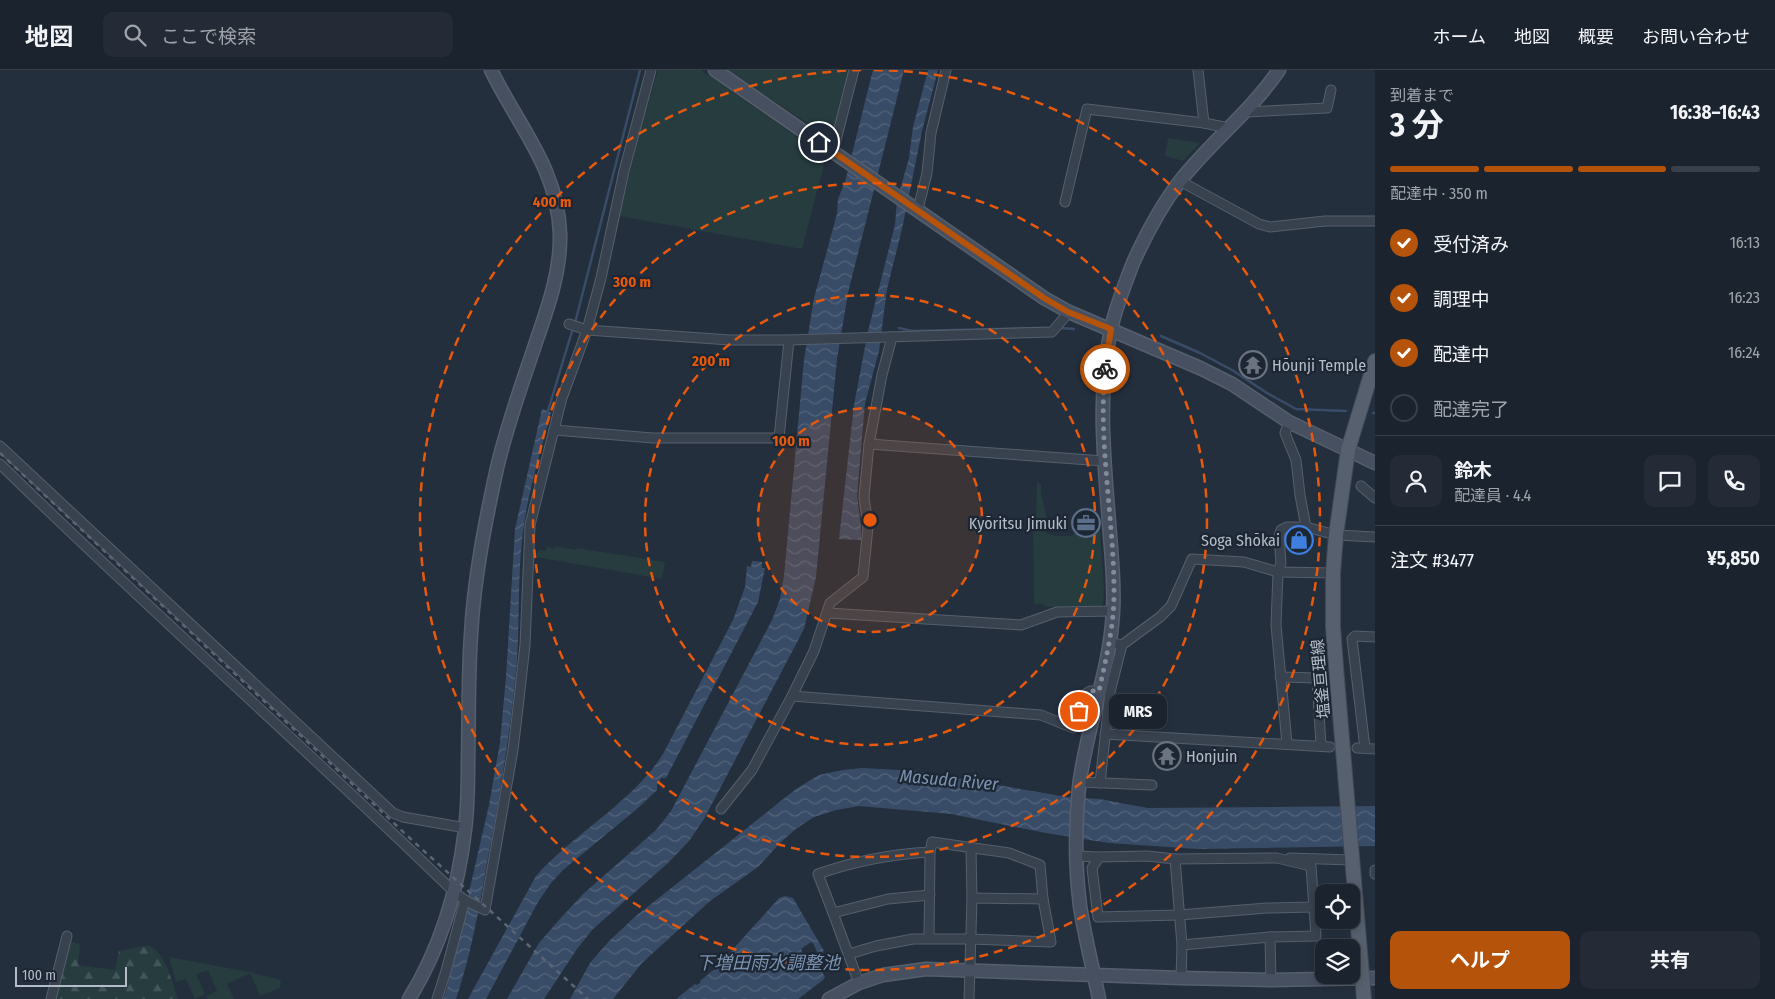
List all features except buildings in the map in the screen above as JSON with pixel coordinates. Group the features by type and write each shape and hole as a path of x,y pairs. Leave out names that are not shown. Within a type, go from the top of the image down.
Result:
{"main road":[{"name":"塩釜亘理線","path":"1364,999 1369,978 1352,859 1333,627 1333,573 1336,535 1348,450 1375,361"}],"street":[{"path":"437,999 446,971 462,898 460,871 466,828 471,633 478,564 498,467 511,416 554,287 560,246 559,215 548,171 491,70"},
{"path":"0,464 118,578 462,898 485,910 513,750 525,645 530,525 562,398 601,278 624,171 651,70"},
{"path":"715,70 1044,298 1068,312 1200,368 1232,384 1288,422 1375,463"},
{"path":"838,156 854,70"},
{"path":"916,208 927,173 931,133 946,70"},
{"path":"1198,70 1204,123"},
{"path":"1100,999 1081,908 1076,851 1080,785 1109,642 1113,611 1113,579 1104,460 1103,393 1111,329 1132,265 1152,225 1180,181 1228,128 1246,112 1279,70"},
{"path":"1246,112 1327,108 1331,90"},
{"path":"1065,202 1087,109 1204,123 1228,128"},
{"path":"1180,181 1259,224 1270,226 1325,221 1375,221"},
{"path":"569,324 585,329 730,340 800,340 1052,332 1068,312"},
{"path":"721,809 752,770 792,696 814,652 830,602 863,577 868,527 864,497 869,444 891,337"},
{"path":"554,430 653,438 779,438 789,340"},
{"path":"1288,422 1285,434 1296,460 1306,526"},
{"path":"869,444 1104,460"},
{"path":"0,446 393,813 403,817 466,828"},
{"path":"1361,486 1375,498"},
{"path":"1287,744 1276,625 1280,563 1279,536 1281,530 1306,526 1336,535 1375,536"},
{"path":"1100,783 1110,692 1122,645 1160,617 1171,606 1192,559 1244,562 1278,572 1333,573"},
{"path":"828,612 1021,625 1057,612 1113,611"},
{"path":"1375,637 1355,636 1352,639 1361,748 1375,749"},
{"path":"1109,642 1122,645"},
{"path":"1105,734 1326,747 1317,678 1280,677"},
{"path":"792,696 1041,715 1073,728 1084,695 1090,691 1099,691"},
{"path":"1080,785 1100,783 1152,785"},
{"path":"849,954 893,942 929,938 1051,942 1043,899 1040,866 1009,853 932,842 930,852 929,938"},
{"path":"969,999 972,898 971,847"},
{"path":"1076,851 1099,857 1352,859"},
{"path":"859,983 818,874 845,864 878,857 930,852"},
{"path":"1099,857 1092,868 1098,917 1179,915 1267,908 1314,907"},
{"path":"1182,945 1270,937 1316,936 1311,866 1278,858"},
{"path":"1175,859 1182,945 1181,978"},
{"path":"833,913 888,899 930,895"},
{"path":"409,999 435,951 448,916 462,898"},
{"path":"972,898 1043,899"},
{"path":"51,999 67,936"},
{"path":"1270,937 1271,980"},
{"path":"830,999 859,983 883,975 926,969 969,972 1271,980 1369,978"}],"green space":[{"path":"658,70 701,70 826,157 802,249 619,216 640,130"},
{"path":"727,70 850,70 834,136 831,139"},
{"path":"1168,138 1200,143 1183,161 1165,156"},
{"path":"1037,482 1041,485 1046,515 1046,533 1056,536 1072,536 1077,531 1100,529 1104,588 1103,604 1101,606 1046,607 1042,604 1034,604 1033,527 1036,525"},
{"path":"555,546 665,562 662,579 536,557 538,550 546,551 547,547 555,549"},
{"path":"68,941 80,944 78,965 115,970 119,951 144,946 153,948 167,968 178,999 53,999"},
{"path":"169,957 249,972 281,980 280,988 260,996 250,973 227,984 234,999 208,999 207,996 217,991 208,970 196,974 205,994 195,999 186,979 176,982"}],"water":[{"path":"873,70 904,70 848,293 837,359 816,577 804,629 704,819 689,841 668,863 593,929 577,949 544,999 507,999 539,943 559,920 583,894 656,830 671,811 772,620 780,599 784,576 804,360 814,298 837,214 838,199 845,182"},
{"path":"928,70 938,70 922,131 902,229 887,289 879,351 865,403 857,496 861,540 839,539 854,405 868,331 895,225 897,200 909,158 913,127"},
{"path":"542,409 551,412 530,491 522,536 517,661 501,788 478,915 466,966 456,999 443,999 489,805 500,742 515,529"},
{"path":"752,561 762,562 762,568 765,568 758,602 666,778 661,778 657,785 657,790 563,870 551,883 538,902 486,999 468,999 536,876 551,860 635,788 663,754 733,620 745,587 747,566 751,567"},
{"name":"Masuda River","path":"862,768 916,771 1067,797 1099,799 1148,808 1375,806 1375,846 1198,849 1109,843 1046,833 951,814 859,806 836,810 814,817 797,828 758,867 710,901 642,963 613,999 570,999 590,963 610,940 636,916 796,789 819,775"},
{"name":"下増田雨水調整池","path":"785,896 793,898 824,951 819,956 811,942 801,949 815,972 821,970 825,977 823,980 798,999 676,999 695,984 700,983 716,968 779,898"}],"waterway":[{"path":"575,323 640,70"},
{"path":"547,414 573,328"},
{"path":"899,328 912,331 1041,328"},
{"path":"1061,328 1074,329"},
{"path":"1161,336 1200,353 1232,370 1296,409 1346,411"}],"railway":[{"path":"0,453 414,842 588,999"}],"way so far":[{"path":"1079,711 1084,695 1090,691 1099,691 1112,626 1114,593 1102,430 1105,369"}],"place":[{"name":"Hōunji Temple","path":"1253,365"},
{"name":"Kyōritsu Jimuki","path":"1086,523"},
{"name":"Soga Shōkai","path":"1299,540"},
{"name":"MRS","path":"1079,711"},
{"name":"Honjuin","path":"1167,756"}],"route":[{"path":"819,142 1044,298 1068,312 1111,329 1105,369"}]}
